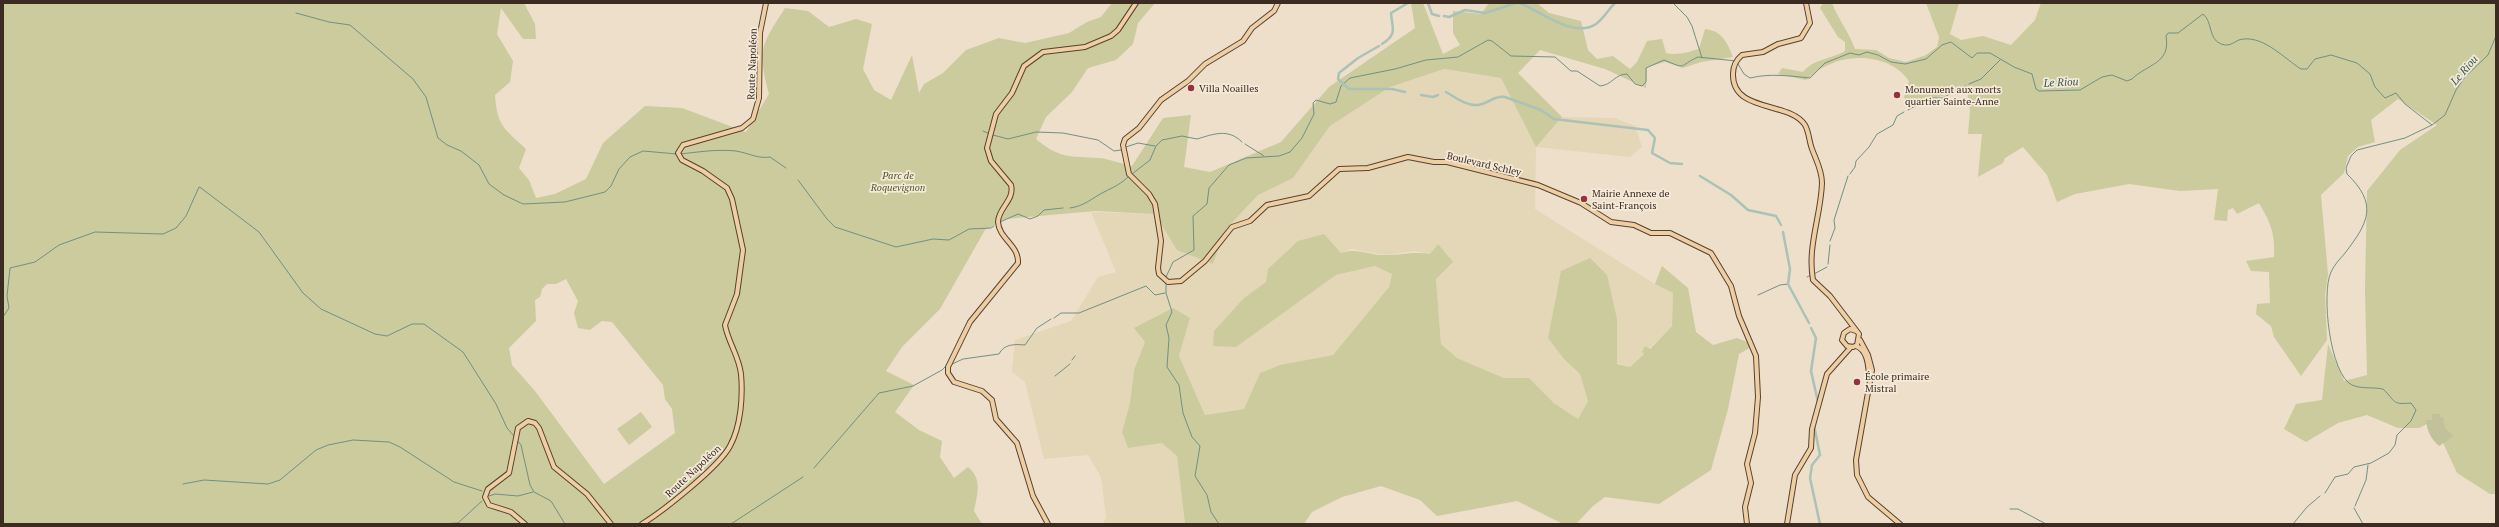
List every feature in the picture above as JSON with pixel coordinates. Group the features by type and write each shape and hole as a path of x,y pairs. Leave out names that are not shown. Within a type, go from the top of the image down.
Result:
{"main road":[{"name":"Route Napoléon","path":"642,524 676,500 724,455 731,444 737,426 741,401 741,374 738,358 725,325 737,294 742,242 732,199 728,190 703,171 682,160 678,153 683,145 742,128 753,119 759,98 760,33 766,3"},
{"path":"1048,524 1032,493 1017,443 996,419 992,400 982,391 958,385 948,373 949,363 970,322 1018,263 1016,250 1002,233 998,224 1000,216 1011,195 1011,185 989,158 987,148 988,140 996,114 1012,93 1020,73 1029,61 1043,52 1084,47 1111,36 1122,26 1136,3"},
{"name":"Boulevard Schley","path":"1278,3 1274,12 1252,28 1243,41 1205,64 1188,81 1161,100 1139,128 1125,139 1123,145 1129,174 1149,194 1155,204 1160,242 1158,268 1160,274 1168,282 1174,283 1181,281 1202,264 1232,227 1250,221 1267,205 1286,200 1294,201 1309,196 1335,172 1343,167 1368,168 1416,157 1430,162 1447,162 1490,175 1530,183 1586,207 1611,222 1634,225 1651,233 1670,233 1711,253 1731,286 1739,316 1756,356 1758,388 1756,433 1747,464 1751,483 1745,507 1747,524"},
{"path":"1806,3 1810,23 1801,38 1778,44 1763,52 1745,54 1738,59 1735,64 1734,81 1741,94 1752,101 1799,119 1806,128 1821,171 1822,184 1812,240 1813,280 1849,319 1859,334 1860,340 1871,361 1856,460 1857,475 1868,497 1900,524"},
{"path":"1843,358 1845,344 1842,337 1848,330 1849,319"},
{"path":"1848,330 1856,331"},
{"path":"1787,524 1795,475 1811,448 1816,414 1827,374 1860,340"},
{"path":"1845,344 1863,350 1867,361 1869,382"},
{"path":"525,524 513,513 489,505 485,497 488,489 509,473 519,425 528,421 536,424 551,463 583,491 611,524"},
{"path":"583,491 597,508 607,524"}],"shaded area":[{"path":"1444,69 1501,78 1536,147 1535,209 1655,284 1673,293 1672,326 1630,367 1617,363 1617,319 1557,289 1554,307 1564,359 1580,374 1588,401 1578,419 1554,403 1529,378 1504,378 1457,358 1441,344 1436,279 1438,244 1430,254 1415,251 1386,255 1351,249 1267,282 1244,298 1299,302 1336,275 1375,266 1392,274 1389,287 1333,355 1280,365 1260,373 1244,409 1205,415 1179,356 1190,318 1145,342 1134,370 1130,403 1122,432 1128,448 1162,443 1177,456 1185,524 1103,524 1106,517 1101,477 1088,455 1044,459 1025,382 1012,372 1015,340 1071,321 1098,277 1116,272 1091,212 1155,214 1213,264 1226,229 1258,195 1293,178 1330,126 1390,87"},
{"path":"1562,117 1615,118 1635,126 1642,147 1630,157 1536,147"}],"green space":[{"name":"Parc de Roquevignon","path":"3,3 524,3 535,24 536,39 523,39 501,8 497,34 513,61 510,82 495,95 498,113 503,126 526,149 519,168 529,180 536,198 555,194 586,179 603,143 645,106 682,108 746,132 769,94 762,57 766,40 785,8 808,11 829,27 856,19 872,24 863,69 874,90 891,100 912,55 919,93 924,84 943,73 966,50 999,38 1025,43 1069,33 1087,22 1101,17 1112,3 1155,3 1138,23 1133,44 1116,60 1088,68 1072,92 1046,117 1036,139 1052,150 1065,155 1103,159 1132,166 1163,118 1191,115 1184,167 1210,172 1281,142 1329,87 1415,28 1411,3 1423,3 1443,54 1460,45 1453,33 1453,11 1481,14 1489,3 1537,3 1549,13 1581,21 1588,50 1597,59 1613,56 1630,69 1637,62 1647,41 1662,39 1666,53 1682,53 1699,49 1705,29 1716,32 1723,38 1733,57 1701,62 1683,68 1665,62 1647,67 1646,88 1605,69 1540,50 1518,73 1562,117 1536,147 1501,78 1444,69 1390,87 1330,126 1293,178 1258,195 1226,229 1213,264 1177,250 1155,214 1095,211 1006,219 985,230 940,309 902,347 886,371 914,385 895,412 919,430 942,441 940,457 954,478 968,467 973,472 976,477 978,488 974,511 982,524 3,524","holes":["566,279 578,301 574,313 578,328 590,330 602,321 612,322 663,385 665,399 672,409 675,433 604,484 535,391 512,365 509,348 536,321 535,300 540,297 542,289 547,284 556,284"]},
{"path":"1823,3 1832,3 1855,49 1876,50 1889,58 1906,62 1926,55 1937,47 1939,37 1926,3 1959,3 1950,34 1961,40 1983,36 2011,45 2035,20 2041,3 2496,3 2496,494 2490,494 2457,473 2433,421 2419,428 2398,428 2367,415 2338,423 2306,442 2284,429 2296,404 2322,400 2328,344 2344,381 2367,375 2365,289 2367,191 2400,150 2437,125 2398,99 2371,120 2375,142 2358,147 2348,156 2344,173 2321,195 2328,274 2325,295 2327,340 2301,376 2274,337 2271,326 2256,314 2257,304 2270,303 2269,272 2251,271 2246,261 2274,257 2273,234 2267,217 2259,203 2237,214 2233,208 2228,210 2227,221 2214,220 2218,189 2180,191 2129,184 2075,194 2057,202 2047,175 2023,147 2005,158 2003,163 1978,177 1982,134 1968,134 1970,111 1967,88 1910,106 1904,97 1909,81 1901,72 1881,61 1858,58 1846,59 1821,68 1806,80 1778,74 1782,68 1803,72 1812,64 1845,51 1845,42 1838,37 1820,8"},
{"path":"1324,234 1341,253 1347,251 1358,251 1381,255 1418,253 1430,254 1438,244 1453,262 1436,279 1441,344 1457,358 1504,378 1529,378 1554,403 1578,419 1588,401 1580,374 1564,359 1548,338 1561,271 1590,258 1607,275 1617,319 1617,364 1630,367 1644,354 1642,352 1645,346 1650,349 1672,326 1673,293 1655,284 1662,266 1688,288 1696,332 1713,345 1737,338 1755,345 1739,354 1728,409 1711,470 1659,504 1605,497 1593,506 1576,524 1563,524 1517,501 1437,516 1420,500 1381,486 1342,497 1312,512 1304,524 1185,524 1177,456 1162,443 1128,448 1122,432 1130,403 1134,370 1145,342 1134,328 1173,308 1190,318 1179,356 1205,415 1244,409 1260,373 1280,365 1333,355 1389,287 1392,274 1375,266 1336,275 1236,347 1213,346 1214,331 1244,298 1266,282 1268,269 1298,241"},
{"path":"641,412 652,427 629,445 617,429"},
{"path":"2432,414 2440,414 2440,417 2443,417 2445,428 2454,436 2439,446 2432,438 2427,428 2426,420 2432,420"}],"waterway":[{"path":"1382,44 1392,34 1393,27 1391,13 1408,3"},
{"path":"1428,3 1432,14 1439,16"},
{"path":"1444,16 1449,17 1465,10 1485,13 1516,3"},
{"path":"1520,3 1557,22 1578,28 1587,28 1596,24 1615,3"},
{"path":"1673,3 1687,17 1692,26 1702,58"},
{"path":"296,13 329,22 350,25 413,79 426,97 438,138 447,145 461,151 479,165 489,184 504,195 523,204 565,202 605,192 611,186 619,169 630,157 643,151 677,154"},
{"name":"Le Riou","path":"1738,64 1744,74 1750,78 1773,75 1810,78 1825,63 1850,53 1859,55 1867,52 1878,55 1891,62 1905,64 1926,59 1942,45 1951,42 1972,58 1977,53 1990,53 2014,67 2032,74 2036,89 2039,91 2080,90 2102,77 2112,75 2127,81 2132,79 2161,58 2167,45 2166,36 2168,33 2178,33 2203,14 2208,21 2214,38 2221,44 2228,45 2241,39 2260,41 2301,69 2307,69 2315,59 2331,55 2357,63 2370,74 2375,87 2385,98 2396,93 2405,104 2432,125 2445,115 2456,90 2465,77 2488,55 2496,36"},
{"path":"1166,277 1173,262 1194,250 1193,216 1207,204 1209,188 1229,165 1246,158 1279,156 1290,152 1302,138 1314,114 1313,103 1316,100 1330,104 1336,102 1341,86 1350,78 1395,69 1426,60 1458,57 1488,40 1492,41 1511,56 1555,57 1571,71 1577,71 1600,86 1608,84 1623,74 1627,74 1635,84 1642,86 1646,82 1646,68 1664,60 1680,66 1685,65 1698,57 1736,61"},
{"path":"1379,46 1358,58 1339,73 1338,79 1349,89 1392,89 1405,92"},
{"path":"1969,84 1981,79 2000,60"},
{"path":"1908,110 1930,98 1942,98 1966,86"},
{"path":"1446,92 1461,101 1474,105 1482,104 1498,97 1505,97 1541,110 1554,119 1648,130 1655,138 1652,153 1670,163 1682,164"},
{"path":"1421,95 1433,97 1438,95"},
{"path":"1850,174 1855,167 1856,161 1869,147 1877,134 1893,125 1897,116 1904,112"},
{"path":"2325,493 2335,477 2348,474 2354,467 2371,463 2389,453 2395,445 2397,435 2411,421 2416,410 2411,403 2397,403 2383,389 2352,385 2344,378 2333,350 2327,314 2328,282 2334,267 2360,232 2367,213 2363,195 2357,185 2347,174 2346,168 2351,156 2357,150 2405,138 2432,125"},
{"path":"983,131 990,134"},
{"path":"993,135 1008,139 1036,132 1063,133 1098,140 1114,151 1121,150"},
{"path":"1132,174 1150,160 1156,146 1162,140 1182,136 1197,139 1221,133 1231,135 1242,142"},
{"path":"1126,147 1138,143 1155,146"},
{"path":"1245,144 1264,156"},
{"path":"680,154 729,150 757,157 770,157 786,168"},
{"path":"1070,208 1084,204 1117,185 1129,176"},
{"path":"1700,176 1731,195 1748,210 1776,216 1781,225"},
{"path":"1830,241 1835,228 1834,220 1848,176"},
{"path":"798,180 827,219 835,227 896,247 933,239 949,240 969,229 991,228 994,226"},
{"path":"3,317 9,308 7,296 10,268 35,262 59,245 95,232 163,234 176,228 186,216 199,187 259,232 303,293 321,309 375,334 387,336 412,324 424,324 463,352 496,404 507,428 514,436"},
{"path":"1000,222 1018,214 1030,219 1038,216 1044,210 1063,208"},
{"path":"1783,232 1790,269 1788,284 1809,323"},
{"path":"1828,264 1830,245"},
{"path":"1814,274 1827,267"},
{"path":"1807,277 1811,275"},
{"path":"1166,282 1166,293 1172,312 1166,325 1169,338 1167,367 1179,385 1183,413 1192,437 1200,446 1195,476 1207,495 1211,512 1219,524"},
{"path":"1758,295 1780,285 1788,284"},
{"path":"1054,318 1061,313 1079,313 1146,286 1155,295 1165,293"},
{"path":"952,364 963,359 999,354 1004,348 1010,345 1025,345 1037,328 1051,319"},
{"path":"1811,328 1816,338 1811,371 1818,402 1813,419"},
{"path":"1072,360 1075,356"},
{"path":"1055,376 1070,364"},
{"path":"814,468 879,393 913,386 942,370 947,365"},
{"path":"1814,425 1820,455 1812,465 1810,478 1820,524"},
{"path":"183,484 204,480 268,484 280,480 316,450 328,445 353,440 389,442 400,447 454,482 482,491"},
{"path":"517,440 521,445 530,485 534,492 551,501 565,524"},
{"path":"2355,506 2366,480 2368,465"},
{"path":"731,524 803,477"},
{"path":"489,496 495,494 518,496 533,492"},
{"path":"2293,524 2307,507 2320,496"},
{"path":"439,524 458,523 482,501"},
{"path":"2354,508 2363,524"},
{"path":"2010,509 2018,509 2046,524"}],"place":[{"name":"Villa Noailles","path":"1191,88"},
{"name":"Monument aux morts quartier Sainte-Anne","path":"1897,95"},
{"name":"Mairie Annexe de Saint-François","path":"1584,199"},
{"name":"École primaire Mistral","path":"1857,382"}]}
